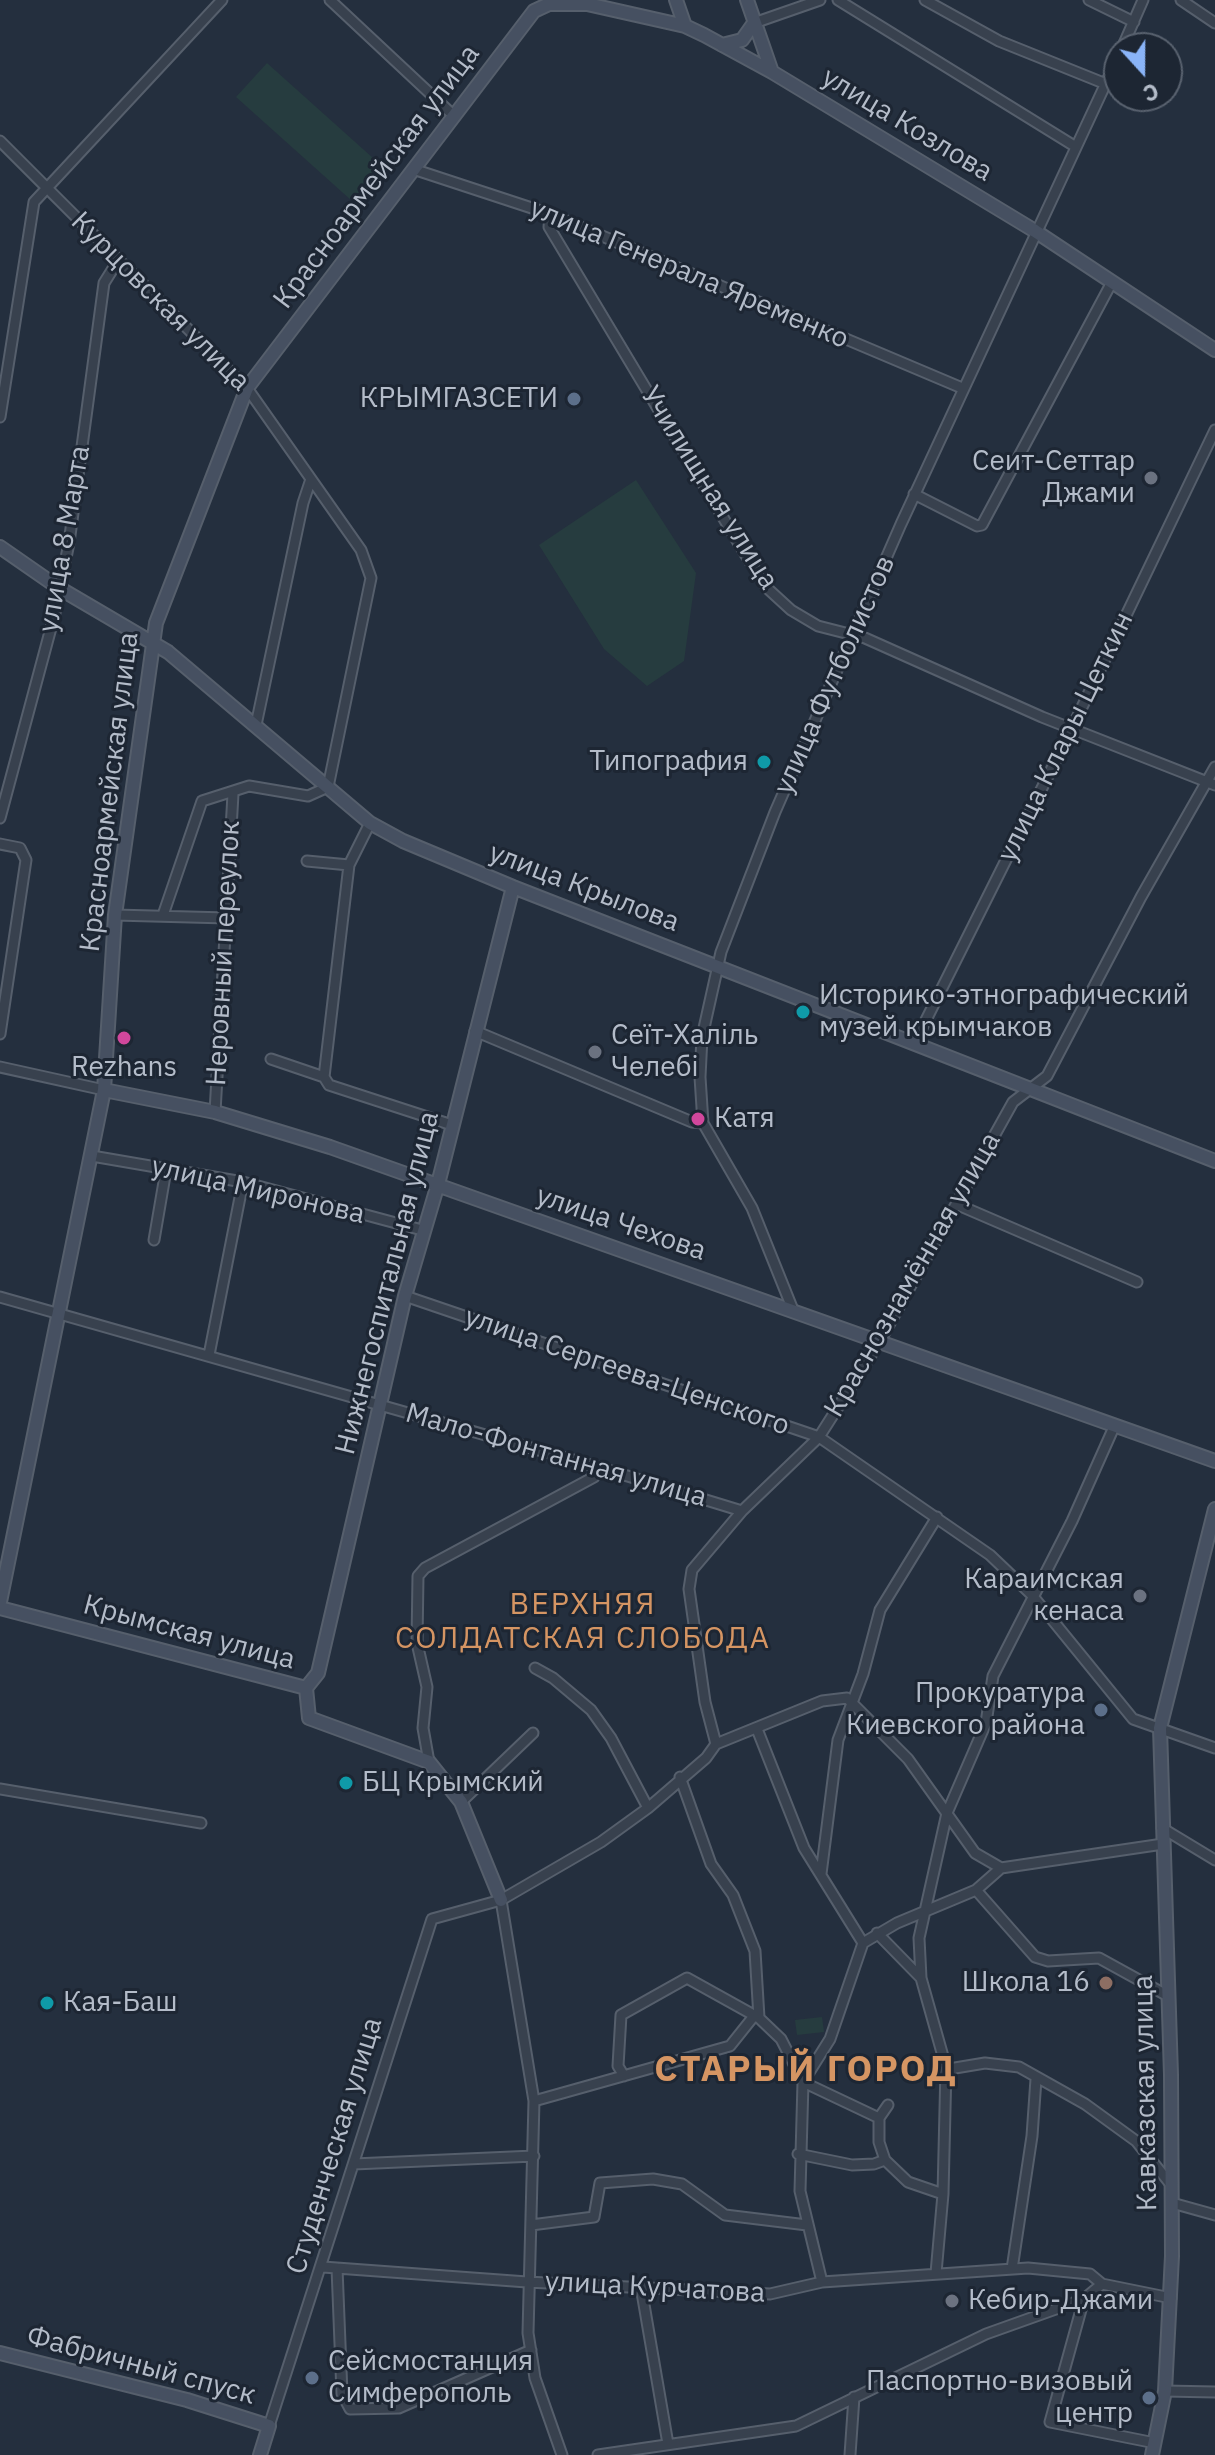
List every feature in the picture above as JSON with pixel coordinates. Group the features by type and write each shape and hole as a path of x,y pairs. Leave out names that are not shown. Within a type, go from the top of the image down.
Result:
{"main road":[{"path":"676,0 685,26"},
{"path":"747,0 772,72"},
{"name":"Красноармейская улица","path":"0,1602 1,1585 104,1090 115,915 152,640 247,388 534,11 548,2"},
{"name":"улица Козлова","path":"548,2 587,4 685,26 722,45 1035,231 1215,350"},
{"path":"722,45 742,40 754,23"},
{"name":"улица Крылова","path":"0,547 59,588 152,640 370,823 414,846 1215,1161"},
{"name":"Нижнегоспитальная улица","path":"306,1688 318,1673 405,1296 438,1184 513,887"},
{"name":"улица Чехова","path":"104,1090 215,1112 438,1184 1215,1461"},
{"name":"Кавказская улица","path":"1154,2449 1165,2391 1171,2298 1172,2203 1160,1728 1215,1509"},
{"name":"Крымская улица","path":"0,1608 306,1688 309,1718 429,1762"},
{"path":"429,1762 461,1802 501,1900"},
{"name":"Фабричный спуск","path":"0,2353 187,2400 269,2426"},
{"name":"Студенческая улица","path":"260,2455 269,2426"}],"street":[{"path":"0,417 34,202 222,0"},
{"path":"330,0 453,115"},
{"path":"754,23 820,0"},
{"path":"838,0 1076,147"},
{"path":"925,0 999,41 1103,83"},
{"path":"1089,0 1134,22"},
{"path":"1129,32 1143,0"},
{"path":"1181,0 1215,23"},
{"name":"улица Футболистов","path":"793,1310 752,1208 703,1123 702,1037 718,967 775,812 852,635 962,388 1103,90"},
{"name":"Курцовская улица","path":"0,141 247,388 361,550 371,578 328,787"},
{"name":"улица Генерала Яременко","path":"413,169 550,214 962,388"},
{"name":"Училищная улица","path":"550,214 549,227 767,588 791,610 818,626 852,635 1211,783"},
{"name":"улица 8 Марта","path":"0,818 69,543 104,283 119,259"},
{"path":"914,494 982,525 1112,282"},
{"name":"улица Клары Цеткин","path":"914,1044 1072,728 1215,430"},
{"path":"256,725 303,503 311,479"},
{"name":"Краснознамённая улица","path":"716,1744 705,1702 689,1589 692,1570 742,1511 819,1437 880,1341 1013,1102 1047,1076 1141,897 1211,783 1215,767"},
{"path":"163,915 199,804 249,786 308,796 328,787"},
{"name":"Неровный переулок","path":"215,1112 233,794"},
{"path":"370,823 349,865 324,1077 329,1085 452,1125"},
{"path":"0,844 20,848 26,860 0,1034"},
{"path":"307,861 349,865"},
{"path":"115,915 227,918"},
{"path":"475,1031 692,1122 703,1123"},
{"path":"271,1059 324,1077"},
{"name":"улица Чехова","path":"0,1067 104,1090"},
{"name":"улица Миронова","path":"92,1156 243,1182 422,1230"},
{"path":"154,1240 166,1170"},
{"path":"209,1355 243,1182"},
{"path":"956,1204 1137,1282"},
{"name":"улица Сергеева-Ценского","path":"405,1296 819,1437 990,1555 1032,1595 1133,1719 1215,1748"},
{"name":"Мало-Фонтанная улица","path":"0,1297 742,1511"},
{"path":"936,2273 943,2194 945,2074 937,2027 921,1978 919,1938 947,1813 986,1723 993,1676 1072,1521 1114,1427"},
{"path":"429,1762 423,1728 427,1687 417,1643 418,1576 425,1568 594,1477 598,1467"},
{"path":"821,1874 838,1740 854,1703 880,1610 937,1517"},
{"path":"535,1668 553,1678 591,1710 611,1738 648,1808"},
{"path":"562,2455 535,2378 531,2350 527,2282 534,2101 501,1900 601,1842 648,1808 680,1777 706,1758 716,1744 835,1697 854,1703 908,1759 957,1832 975,1853 1001,1868"},
{"path":"757,1729 804,1848 863,1943"},
{"path":"461,1802 533,1733"},
{"path":"534,2101 730,2046 756,2017 755,1951 733,1895 711,1864 680,1777"},
{"path":"0,1789 201,1823"},
{"path":"1162,1828 1215,1860"},
{"path":"822,2282 800,2191 798,2154 803,2082 830,2039 863,1943 877,1933 976,1890 1001,1868 1163,1844"},
{"path":"976,1890 1035,1957 1048,1961 1099,1958 1168,1996"},
{"name":"Студенческая улица","path":"269,2426 323,2267 432,1919 501,1900"},
{"path":"877,1933 921,1978"},
{"path":"624,2076 618,2066 621,2015 687,1978 756,2017 781,2039 803,2082 879,2118"},
{"path":"945,2074 955,2068 1006,2064 1019,2067 1085,2104 1136,2141 1172,2186"},
{"path":"1012,2269 1032,2136 1036,2079"},
{"path":"888,2105 879,2118 879,2142 885,2160 908,2182 943,2194"},
{"path":"798,2154 852,2165 885,2160"},
{"path":"354,2164 534,2156"},
{"path":"531,2225 594,2217 600,2183 653,2179 682,2184 725,2215 807,2225"},
{"path":"1172,2203 1215,2215"},
{"name":"улица Курчатова","path":"323,2267 527,2282 770,2294 822,2282 1012,2269 1090,2274 1102,2284 1171,2298"},
{"path":"337,2268 342,2394 350,2409 399,2408 531,2350"},
{"path":"598,2455 796,2426 986,2334 1084,2299 1102,2284"},
{"path":"641,2287 668,2444"},
{"path":"1084,2299 1050,2422 1154,2449"},
{"path":"1165,2391 1215,2392"},
{"path":"850,2455 854,2397"}],"green space":[{"path":"267,63 383,167 352,201 236,97"},
{"path":"636,480 696,573 684,661 647,686 604,649 539,545"},
{"path":"822,2017 824,2032 797,2035 795,2020"}],"place":[{"name":"КРЫМГАЗСЕТИ","path":"574,399"},
{"name":"Сеит-Сеттар Джами","path":"1151,478"},
{"name":"Типография","path":"764,762"},
{"name":"Историко-этнографический музей крымчаков","path":"803,1012"},
{"name":"Rezhans","path":"124,1038"},
{"name":"Сеїт-Халіль Челебі","path":"595,1052"},
{"name":"Катя","path":"698,1119"},
{"name":"Караимская кенаса","path":"1140,1596"},
{"name":"Прокуратура Киевского района","path":"1101,1710"},
{"name":"БЦ Крымский","path":"346,1783"},
{"name":"Школа 16","path":"1106,1983"},
{"name":"Кая-Баш","path":"47,2003"},
{"name":"Кебир-Джами","path":"952,2301"},
{"name":"Сейсмостанция Симферополь","path":"312,2378"},
{"name":"Паспортно-визовый центр","path":"1149,2398"}],"district":[{"name":"ВЕРХНЯЯ СОЛДАТСКАЯ СЛОБОДА","path":"583,1622"},
{"name":"СТАРЫЙ ГОРОД","path":"806,2071"}]}
